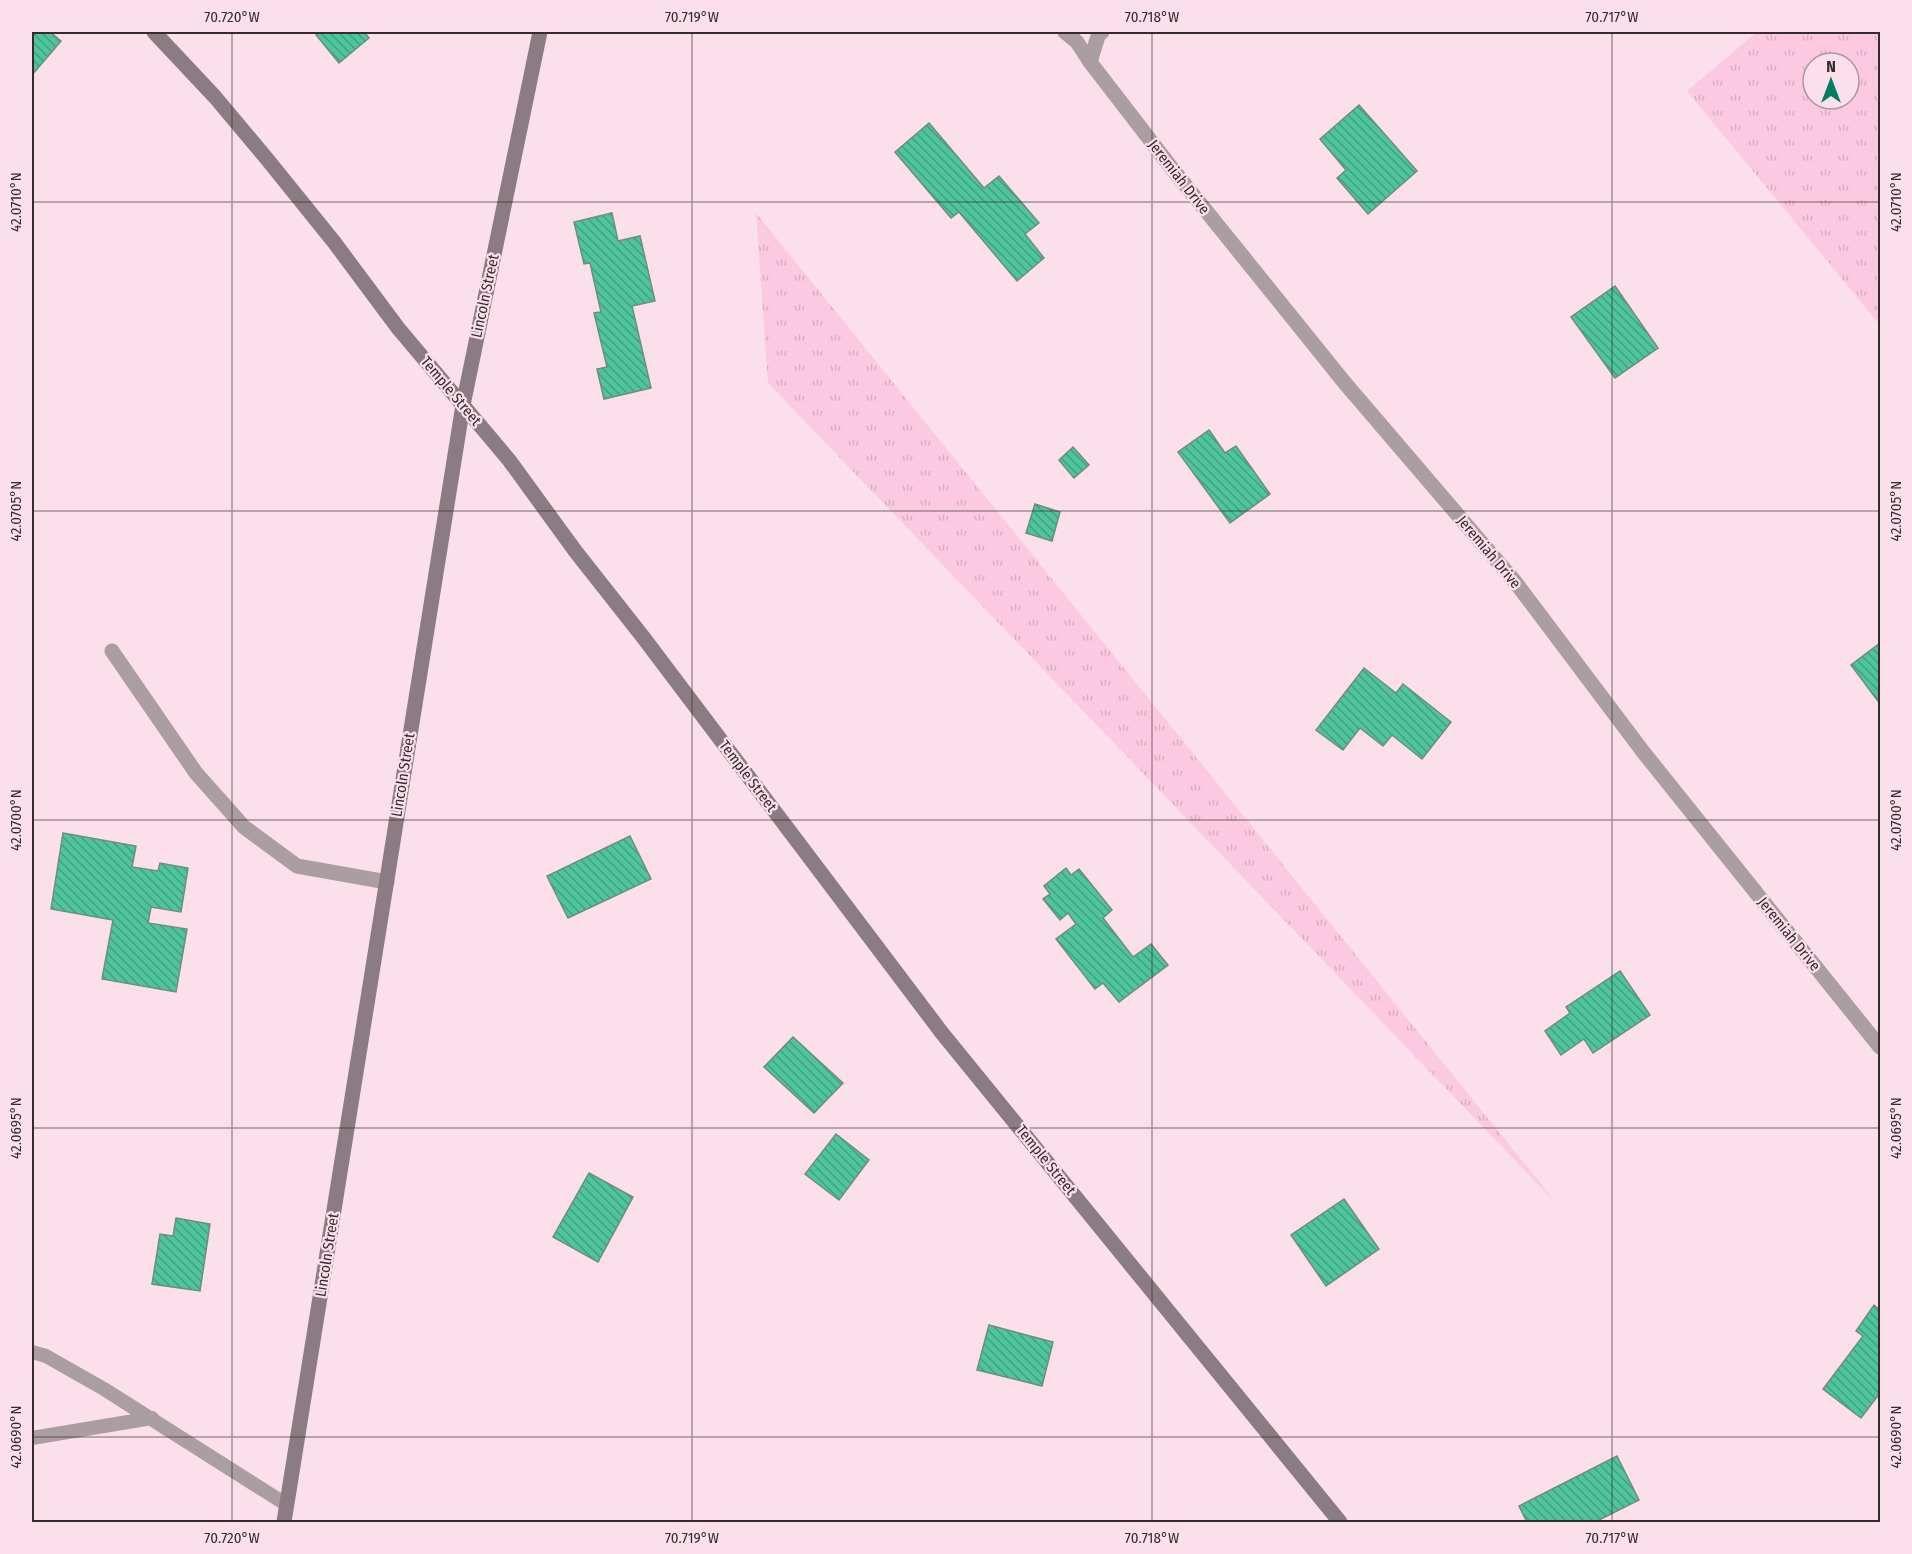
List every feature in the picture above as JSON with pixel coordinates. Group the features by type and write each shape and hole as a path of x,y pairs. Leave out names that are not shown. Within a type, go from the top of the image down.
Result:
{"main road":[{"name":"Temple Street","path":"154,32 215,97 267,159 334,242 398,328 509,460 576,552 942,1032 1340,1522"},
{"name":"Lincoln Street","path":"284,1522 463,405 540,32"}],"street":[{"name":"Jeremiah Drive","path":"1065,32 1077,42 1174,171 1344,382 1516,583 1644,753 1881,1047"},
{"path":"1090,62 1098,36 1102,32"},
{"path":"112,651 196,773 244,827 297,866 387,882"}],"lane":[{"path":"32,1352 46,1356 152,1418 287,1505"},
{"path":"32,1438 152,1418"}],"green space":[{"path":"1757,32 1880,32 1880,325 1687,91"},
{"path":"756,213 1558,1205 768,383"}],"building":[{"path":"32,32 50,32 61,41 32,75"},
{"path":"320,32 364,32 369,38 339,63 316,35"},
{"path":"1359,105 1417,171 1368,214 1337,178 1346,170 1320,139"},
{"path":"929,123 984,188 999,176 1039,223 1025,234 1044,258 1017,281 959,212 951,218 895,152"},
{"path":"612,213 618,241 640,236 655,301 632,306 651,388 604,399 597,369 607,367 594,313 601,312 590,263 584,264 574,222"},
{"path":"1615,286 1658,348 1615,378 1571,317"},
{"path":"1209,430 1225,453 1236,446 1270,494 1230,523 1178,452"},
{"path":"1073,447 1089,465 1074,478 1059,460"},
{"path":"1035,504 1060,512 1052,541 1026,533"},
{"path":"1880,643 1880,704 1851,665"},
{"path":"1364,668 1396,693 1403,684 1451,722 1422,759 1392,735 1383,746 1360,728 1343,750 1316,730"},
{"path":"63,833 136,846 132,867 158,871 160,863 188,868 181,912 151,907 148,923 187,929 176,992 102,979 113,920 51,909"},
{"path":"630,836 651,879 568,918 547,876"},
{"path":"1066,868 1071,875 1079,869 1112,910 1103,918 1133,957 1151,944 1168,965 1119,1002 1103,983 1095,989 1056,939 1076,924 1068,913 1060,920 1043,899 1050,894 1044,886"},
{"path":"1620,971 1650,1015 1593,1053 1584,1039 1561,1055 1545,1031 1570,1013 1566,1007"},
{"path":"793,1037 843,1083 814,1113 764,1067"},
{"path":"836,1134 869,1160 839,1200 805,1174"},
{"path":"589,1173 633,1197 598,1262 553,1237"},
{"path":"1344,1199 1379,1249 1326,1286 1291,1235"},
{"path":"176,1218 210,1224 200,1291 152,1284 160,1234 173,1236"},
{"path":"1874,1305 1880,1310 1880,1393 1861,1418 1823,1389 1863,1336 1856,1331"},
{"path":"989,1325 1053,1342 1042,1386 977,1370"},
{"path":"1617,1456 1639,1500 1595,1522 1527,1522 1519,1506"}]}
